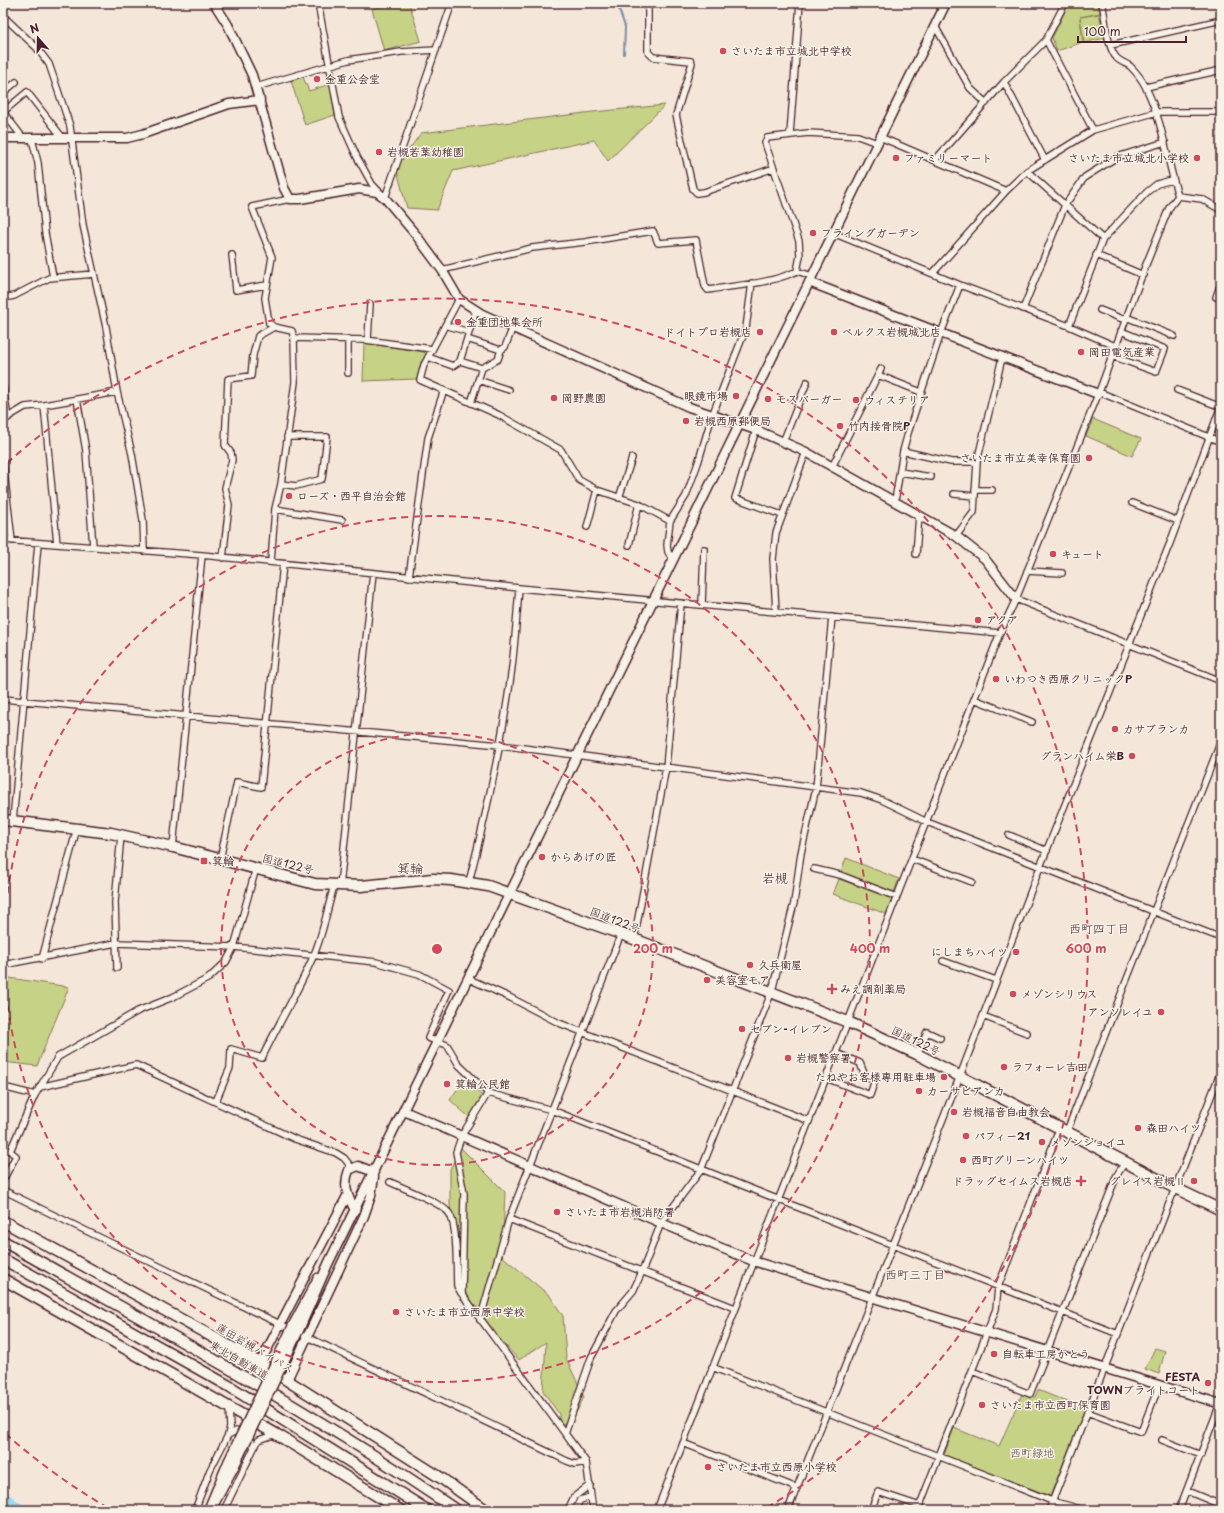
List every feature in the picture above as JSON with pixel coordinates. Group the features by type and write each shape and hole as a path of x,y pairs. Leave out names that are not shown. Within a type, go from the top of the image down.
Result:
{"highway":[{"name":"国道122号","path":"8,821 77,828 121,835 174,847 315,884 337,886 379,885 433,879 469,882 488,886 772,991 848,1022 917,1054 1175,1188 1221,1210"},
{"name":"蓮田岩槻バイパス","path":"3,1221 260,1363 441,1478 486,1510"},
{"name":"東北自動車道","path":"3,1241 235,1371 359,1446 456,1510"},
{"path":"3,1259 229,1386 427,1510"},
{"path":"3,1279 276,1434 400,1510"}],"street":[{"path":"214,3 242,53 256,87 284,188 290,199"},
{"path":"318,3 339,117 361,164 372,184 416,235 442,270 459,299 476,310 689,407 756,430 806,452 956,536 985,559 1016,599 1221,681"},
{"path":"385,198 452,3"},
{"path":"648,3 648,52 653,57 691,61 692,63 676,115 693,189 697,193 704,192 774,168"},
{"path":"790,134 800,3"},
{"path":"938,3 942,11"},
{"path":"211,1510 296,1326 311,1290 328,1264 374,1172 946,3"},
{"path":"936,160 1004,82 1046,40 1066,3"},
{"path":"1102,3 1111,45 1116,58 1130,67 1146,87 1157,112 1165,142 1172,180 1178,196"},
{"path":"3,17 37,48 49,64 70,126 83,225 117,392 130,441 143,520 144,551"},
{"path":"1111,45 1221,20"},
{"path":"935,26 970,88 986,102"},
{"path":"1046,40 1093,130"},
{"path":"256,87 330,64 401,52 436,50"},
{"path":"1146,87 1221,70"},
{"path":"3,93 16,82"},
{"path":"1004,82 1044,160"},
{"path":"53,277 45,234 38,163 28,139 3,112 27,92 62,137"},
{"path":"3,138 127,138 143,134 229,104 260,100"},
{"path":"933,273 1006,191 1027,171 1093,130 1157,112 1221,112"},
{"path":"797,271 800,256 799,241 765,143 767,138 808,133 858,136 878,140 936,160 1006,191"},
{"path":"1023,309 1065,205 1084,177 1117,157 1165,142"},
{"path":"1027,171 1103,239"},
{"path":"1069,326 1103,239 1147,192 1157,184 1172,180"},
{"path":"271,562 275,509 281,484 295,382 294,338 292,331 274,327 269,323 265,298 272,257 252,207 290,199 300,199 359,189 377,192 385,198"},
{"path":"1178,196 1202,199 1221,210"},
{"path":"657,1510 753,1261 927,822 1000,633 1016,599 1098,393 1169,208 1178,196"},
{"path":"442,270 532,248 653,231 658,243 696,240 705,286 708,290 752,283 797,271 810,279 941,334 1098,393 1221,442"},
{"path":"833,233 960,285 1069,326 1115,346"},
{"path":"232,255 236,290 267,285"},
{"path":"1096,255 1143,275"},
{"path":"3,298 14,296 49,278 94,274"},
{"path":"673,560 669,554 667,545 670,521 686,496 698,463 712,416 746,328 752,283"},
{"path":"1221,283 1216,297 1221,299"},
{"path":"895,501 903,451 921,392 960,285"},
{"path":"459,299 428,357 420,380 499,415 561,450 579,480 597,490 639,504 670,521"},
{"path":"368,340 370,304"},
{"path":"428,357 453,366 460,361 476,310"},
{"path":"1100,310 1174,336"},
{"path":"444,325 469,332"},
{"path":"467,339 501,350 506,348 513,326"},
{"path":"223,558 229,505 225,488 232,460 231,452 225,445 228,379 251,376 253,355 258,336 274,327"},
{"path":"1112,356 1156,372 1165,349 1121,331"},
{"path":"294,338 368,340 432,350"},
{"path":"348,339 348,373"},
{"path":"471,402 482,368 498,359 501,350"},
{"path":"956,536 974,512 977,462 1002,358"},
{"path":"460,361 482,368"},
{"path":"832,467 880,372 921,392"},
{"path":"478,380 508,390"},
{"path":"783,442 807,382"},
{"path":"3,387 5,419 25,407 117,392"},
{"path":"409,577 428,438 444,390"},
{"path":"788,1510 960,1076 1128,643 1178,521 1208,437 1221,406 1178,390"},
{"path":"77,399 86,451 93,547"},
{"path":"44,405 57,544"},
{"path":"756,430 735,498 782,515"},
{"path":"281,484 296,486 322,479 327,437 287,437"},
{"path":"903,451 951,462 977,462"},
{"path":"776,611 773,559 776,533 806,452"},
{"path":"619,498 632,458"},
{"path":"3,462 12,541"},
{"path":"900,472 931,477"},
{"path":"587,527 597,490"},
{"path":"954,494 975,493 992,490"},
{"path":"1132,503 1178,521"},
{"path":"629,545 639,504"},
{"path":"275,509 342,520"},
{"path":"916,554 919,515"},
{"path":"3,540 38,544 57,544 202,555 519,588 1000,633"},
{"path":"8,821 25,701 38,544"},
{"path":"702,605 704,550"},
{"path":"174,847 202,555"},
{"path":"220,859 237,782 261,787 283,564"},
{"path":"1027,571 1062,572"},
{"path":"216,1101 230,1068 232,1049 262,1058 289,1009 314,956 337,886 358,732 373,573"},
{"path":"469,882 486,815 500,745 512,666 519,588"},
{"path":"634,940 666,767 681,603"},
{"path":"566,1434 591,1358 616,1310 633,1291 661,1223 702,1170 772,991 794,903 801,853 816,788 832,617"},
{"path":"3,699 500,745 868,795 882,800 927,822 1221,938"},
{"path":"974,699 1032,722"},
{"path":"871,1510 878,1492 919,1508 996,1309 998,1287 1153,912 1221,741"},
{"path":"42,959 77,828"},
{"path":"117,968 115,902 121,835"},
{"path":"1009,835 1047,851"},
{"path":"912,858 972,882"},
{"path":"3,1180 16,1156 10,1151 35,1095 58,1057 138,1011 174,997 209,978 226,962 234,947 256,868"},
{"path":"814,868 897,897"},
{"path":"480,1320 509,1219 621,934"},
{"path":"3,965 42,959 116,943 234,947 376,962 419,974 449,990 428,1038 446,1045 459,1065 488,1093 552,1110 1118,1334"},
{"path":"943,961 996,980"},
{"path":"469,979 511,998 559,1023 809,1121"},
{"path":"983,1016 1026,1034"},
{"path":"917,1054 927,1032 940,1038"},
{"path":"826,1078 870,1095 875,1080 865,1076 860,1063 836,1053"},
{"path":"40,1087 136,1065 216,1101 294,1139 336,1153 344,1158 352,1168"},
{"path":"1049,1510 1221,1071"},
{"path":"3,1088 35,1095"},
{"path":"462,1294 464,1194 456,1152 462,1135 488,1093"},
{"path":"404,1110 661,1223 753,1261 1048,1353 1220,1404 1179,1510"},
{"path":"972,1371 1030,1394 1048,1353 1062,1313 1117,1175 1125,1162"},
{"path":"355,1210 348,1196 346,1183 347,1175 352,1168 358,1166 374,1172"},
{"path":"287,1380 364,1216 371,1196 374,1172"},
{"path":"390,1182 441,1206 450,1214 454,1225 457,1286 480,1320 586,1462 593,1510"},
{"path":"3,1190 142,1259 280,1323 567,1461 575,1464 586,1462"},
{"path":"260,1363 348,1196"},
{"path":"509,1219 735,1308"},
{"path":"712,1367 1052,1501 1084,1510"},
{"path":"1087,1412 1141,1432 1159,1386"},
{"path":"195,1510 210,1470 228,1435 230,1426 229,1408"},
{"path":"228,1435 236,1431 251,1439 254,1448"},
{"path":"224,1510 259,1440 276,1434"},
{"path":"1162,1440 1201,1455"},
{"path":"682,1443 797,1488"},
{"path":"208,1510 232,1463"},
{"path":"568,1510 574,1497 590,1485"},
{"path":"1187,1492 1221,1505"},
{"path":"576,1510 580,1500 591,1497"}],"green space":[{"path":"393,3 409,3 421,41 384,51 372,9"},
{"path":"1069,3 1098,3 1100,13 1080,17 1099,14 1105,38 1084,43 1080,18 1083,42 1057,51 1052,38"},
{"path":"303,77 309,91 330,84 335,115 305,125 291,81"},
{"path":"665,105 608,161 594,140 453,171 437,210 407,208 396,167 421,133 593,112"},
{"path":"364,343 424,352 426,355 421,362 417,379 363,381"},
{"path":"1093,419 1141,439 1132,456 1086,436"},
{"path":"846,858 899,879 894,892 841,872"},
{"path":"839,879 892,899 886,914 833,894"},
{"path":"3,977 69,987 37,1066 3,1062"},
{"path":"465,1078 482,1096 469,1117 450,1100"},
{"path":"461,1148 505,1192 502,1256 550,1296 563,1316 566,1358 584,1397 573,1419 559,1426 559,1414 543,1391 546,1342 519,1360 496,1335 460,1285 450,1204 450,1169"},
{"path":"1155,1348 1165,1351 1159,1374 1145,1369"},
{"name":"西町緑地","path":"1038,1390 1085,1409 1050,1496 944,1455 954,1428 999,1446 1022,1394 1035,1397"}],"waterway":[{"path":"617,3 625,27 624,54"},
{"path":"16,142 69,142"},
{"path":"3,1498 19,1510"}],"place":[{"name":"さいたま市立城北中学校","path":"723,51"},
{"name":"金重公会堂","path":"317,79"},
{"name":"岩槻若葉幼稚園","path":"379,152"},
{"name":"ファミリーマート","path":"896,158"},
{"name":"さいたま市立城北小学校","path":"1197,158"},
{"name":"フライングガーデン","path":"813,233"},
{"name":"金重団地集会所","path":"458,322"},
{"name":"ドイトプロ岩槻店","path":"760,332"},
{"name":"ベルクス岩槻城北店","path":"834,332"},
{"name":"岡田電気産業","path":"1081,352"},
{"name":"眼鏡市場","path":"736,396"},
{"name":"岡野農園","path":"554,398"},
{"name":"モスバーガー","path":"768,399"},
{"name":"ウィステリア","path":"856,400"},
{"name":"岩槻西原郵便局","path":"686,421"},
{"name":"竹内接骨院P","path":"840,426"},
{"name":"さいたま市立美幸保育園","path":"1089,458"},
{"name":"ローズ・西平自治会館","path":"289,496"},
{"name":"キュート","path":"1053,554"},
{"name":"アクア","path":"978,620"},
{"name":"いわつき西原クリニックP","path":"996,679"},
{"name":"カサブランカ","path":"1115,729"},
{"name":"グランハイム栄B","path":"1132,756"},
{"name":"からあげの匠","path":"542,857"},
{"name":"箕輪","path":"204,861"},
{"name":"にしまちハイツ","path":"1016,952"},
{"name":"久兵衛屋","path":"750,965"},
{"name":"美容室モア","path":"707,980"},
{"name":"みえ調剤薬局","path":"832,989"},
{"name":"メゾンシリウス","path":"1013,994"},
{"name":"アンソレイユ","path":"1161,1012"},
{"name":"セブン-イレブン","path":"742,1029"},
{"name":"岩槻警察署","path":"788,1058"},
{"name":"ラフォーレ吉田","path":"1004,1067"},
{"name":"たねやお客様専用駐車場","path":"944,1077"},
{"name":"箕輪公民館","path":"447,1084"},
{"name":"カーサビアンカ","path":"919,1091"},
{"name":"岩槻福音自由教会","path":"954,1112"},
{"name":"森田ハイツ","path":"1138,1128"},
{"name":"パフィー21","path":"966,1136"},
{"name":"メゾンジョイユ","path":"1042,1142"},
{"name":"西町グリーンハイツ","path":"963,1160"},
{"name":"ドラッグセイムス岩槻店","path":"1081,1181"},
{"name":"グレイス岩槻Ⅱ","path":"1194,1181"},
{"name":"さいたま市岩槻消防署","path":"557,1212"},
{"name":"さいたま市立西原中学校","path":"396,1312"},
{"name":"自転車工房かとう","path":"994,1354"},
{"name":"FESTA TOWNブライトコート","path":"1208,1383"},
{"name":"さいたま市立西町保育園","path":"982,1405"},
{"name":"さいたま市立西原小学校","path":"708,1467"}],"district":[{"name":"箕輪","path":"410,868"},
{"name":"岩槻","path":"775,878"},
{"name":"西町四丁目","path":"1099,929"},
{"name":"西町三丁目","path":"915,1275"}]}
